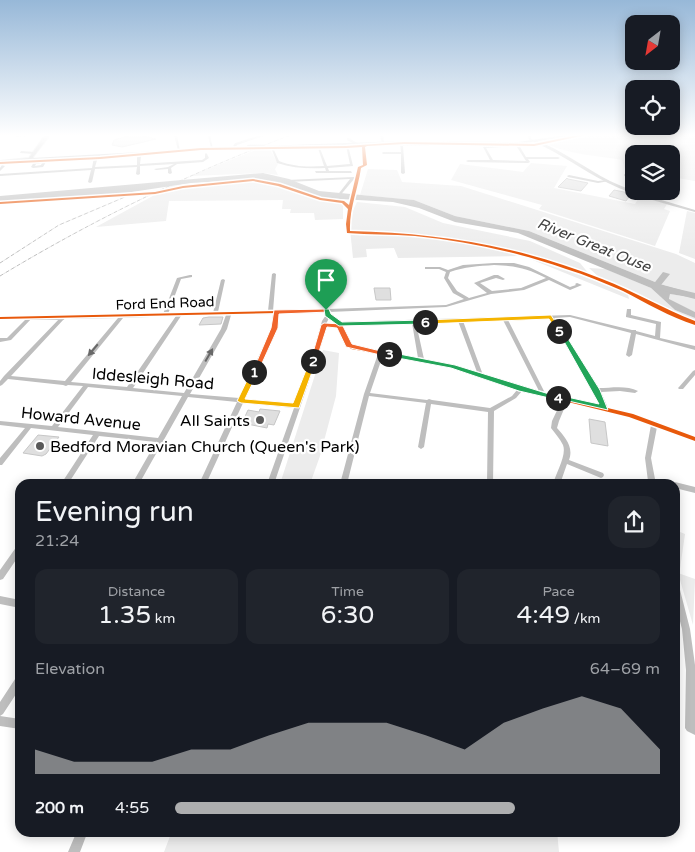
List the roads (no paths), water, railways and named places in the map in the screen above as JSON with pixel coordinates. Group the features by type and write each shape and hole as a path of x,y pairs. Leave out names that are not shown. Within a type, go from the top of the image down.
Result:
{"street":[{"path":"90,182 92,175"},
{"path":"596,175 625,188"},
{"path":"569,176 598,182 607,181"},
{"path":"657,200 695,211"},
{"path":"427,268 440,268 448,271 460,267 515,265 570,289 580,285 577,284"},
{"path":"272,479 324,325 327,313 324,271"},
{"path":"448,271 446,278 455,292 468,299"},
{"path":"204,479 275,328 273,312 274,274"},
{"path":"165,315 179,278 190,276"},
{"path":"491,293 476,283 496,276 503,279"},
{"name":"Ford End Road","path":"0,318 121,317 273,312 327,313 440,307 491,293 522,289 548,279"},
{"path":"215,313 223,280"},
{"path":"629,310 628,316 659,323 658,337"},
{"path":"137,479 224,329 228,313"},
{"path":"327,313 338,320 349,346 452,366 522,389 605,408 655,422 695,439"},
{"path":"129,389 179,315"},
{"path":"324,325 570,316 695,348"},
{"path":"66,384 121,317"},
{"path":"551,317 597,390 605,408"},
{"path":"0,340 9,340 30,318"},
{"path":"0,384 63,318"},
{"path":"505,319 543,394"},
{"path":"460,320 481,376"},
{"path":"414,323 421,359"},
{"path":"629,355 634,332"},
{"path":"344,479 367,394 381,353"},
{"path":"680,388 695,372"},
{"name":"Iddesleigh Road","path":"6,378 296,406"},
{"path":"53,429 86,386"},
{"path":"597,390 620,388 634,392"},
{"path":"367,394 491,410 519,394 522,389"},
{"path":"558,479 565,461 568,445 554,428 554,420 564,409 565,399"},
{"path":"421,447 429,401"},
{"path":"490,479 491,410"},
{"path":"652,479 648,458 655,422"},
{"name":"Howard Avenue","path":"0,423 159,440"},
{"path":"0,464 30,426"},
{"path":"67,479 97,434"},
{"path":"565,461 601,475"},
{"path":"680,486 695,490"},
{"path":"0,577 15,555"},
{"path":"0,600 15,603"},
{"path":"680,614 686,629 693,670 690,728 695,730"},
{"path":"0,711 15,687"},
{"path":"0,721 15,723"},
{"path":"74,852 80,837"}],"waterway":[{"path":"287,181 353,178 338,197"},
{"path":"666,274 656,286 695,296"}],"railway":[{"path":"0,276 106,217 195,175"},
{"path":"0,263 59,225 132,194"}],"place":[{"name":"All Saints","path":"260,420"},
{"name":"Bedford Moravian Church (Queen's Park)","path":"40,446"}],"water label":[{"name":"River Great Ouse","path":"594,245"}]}
